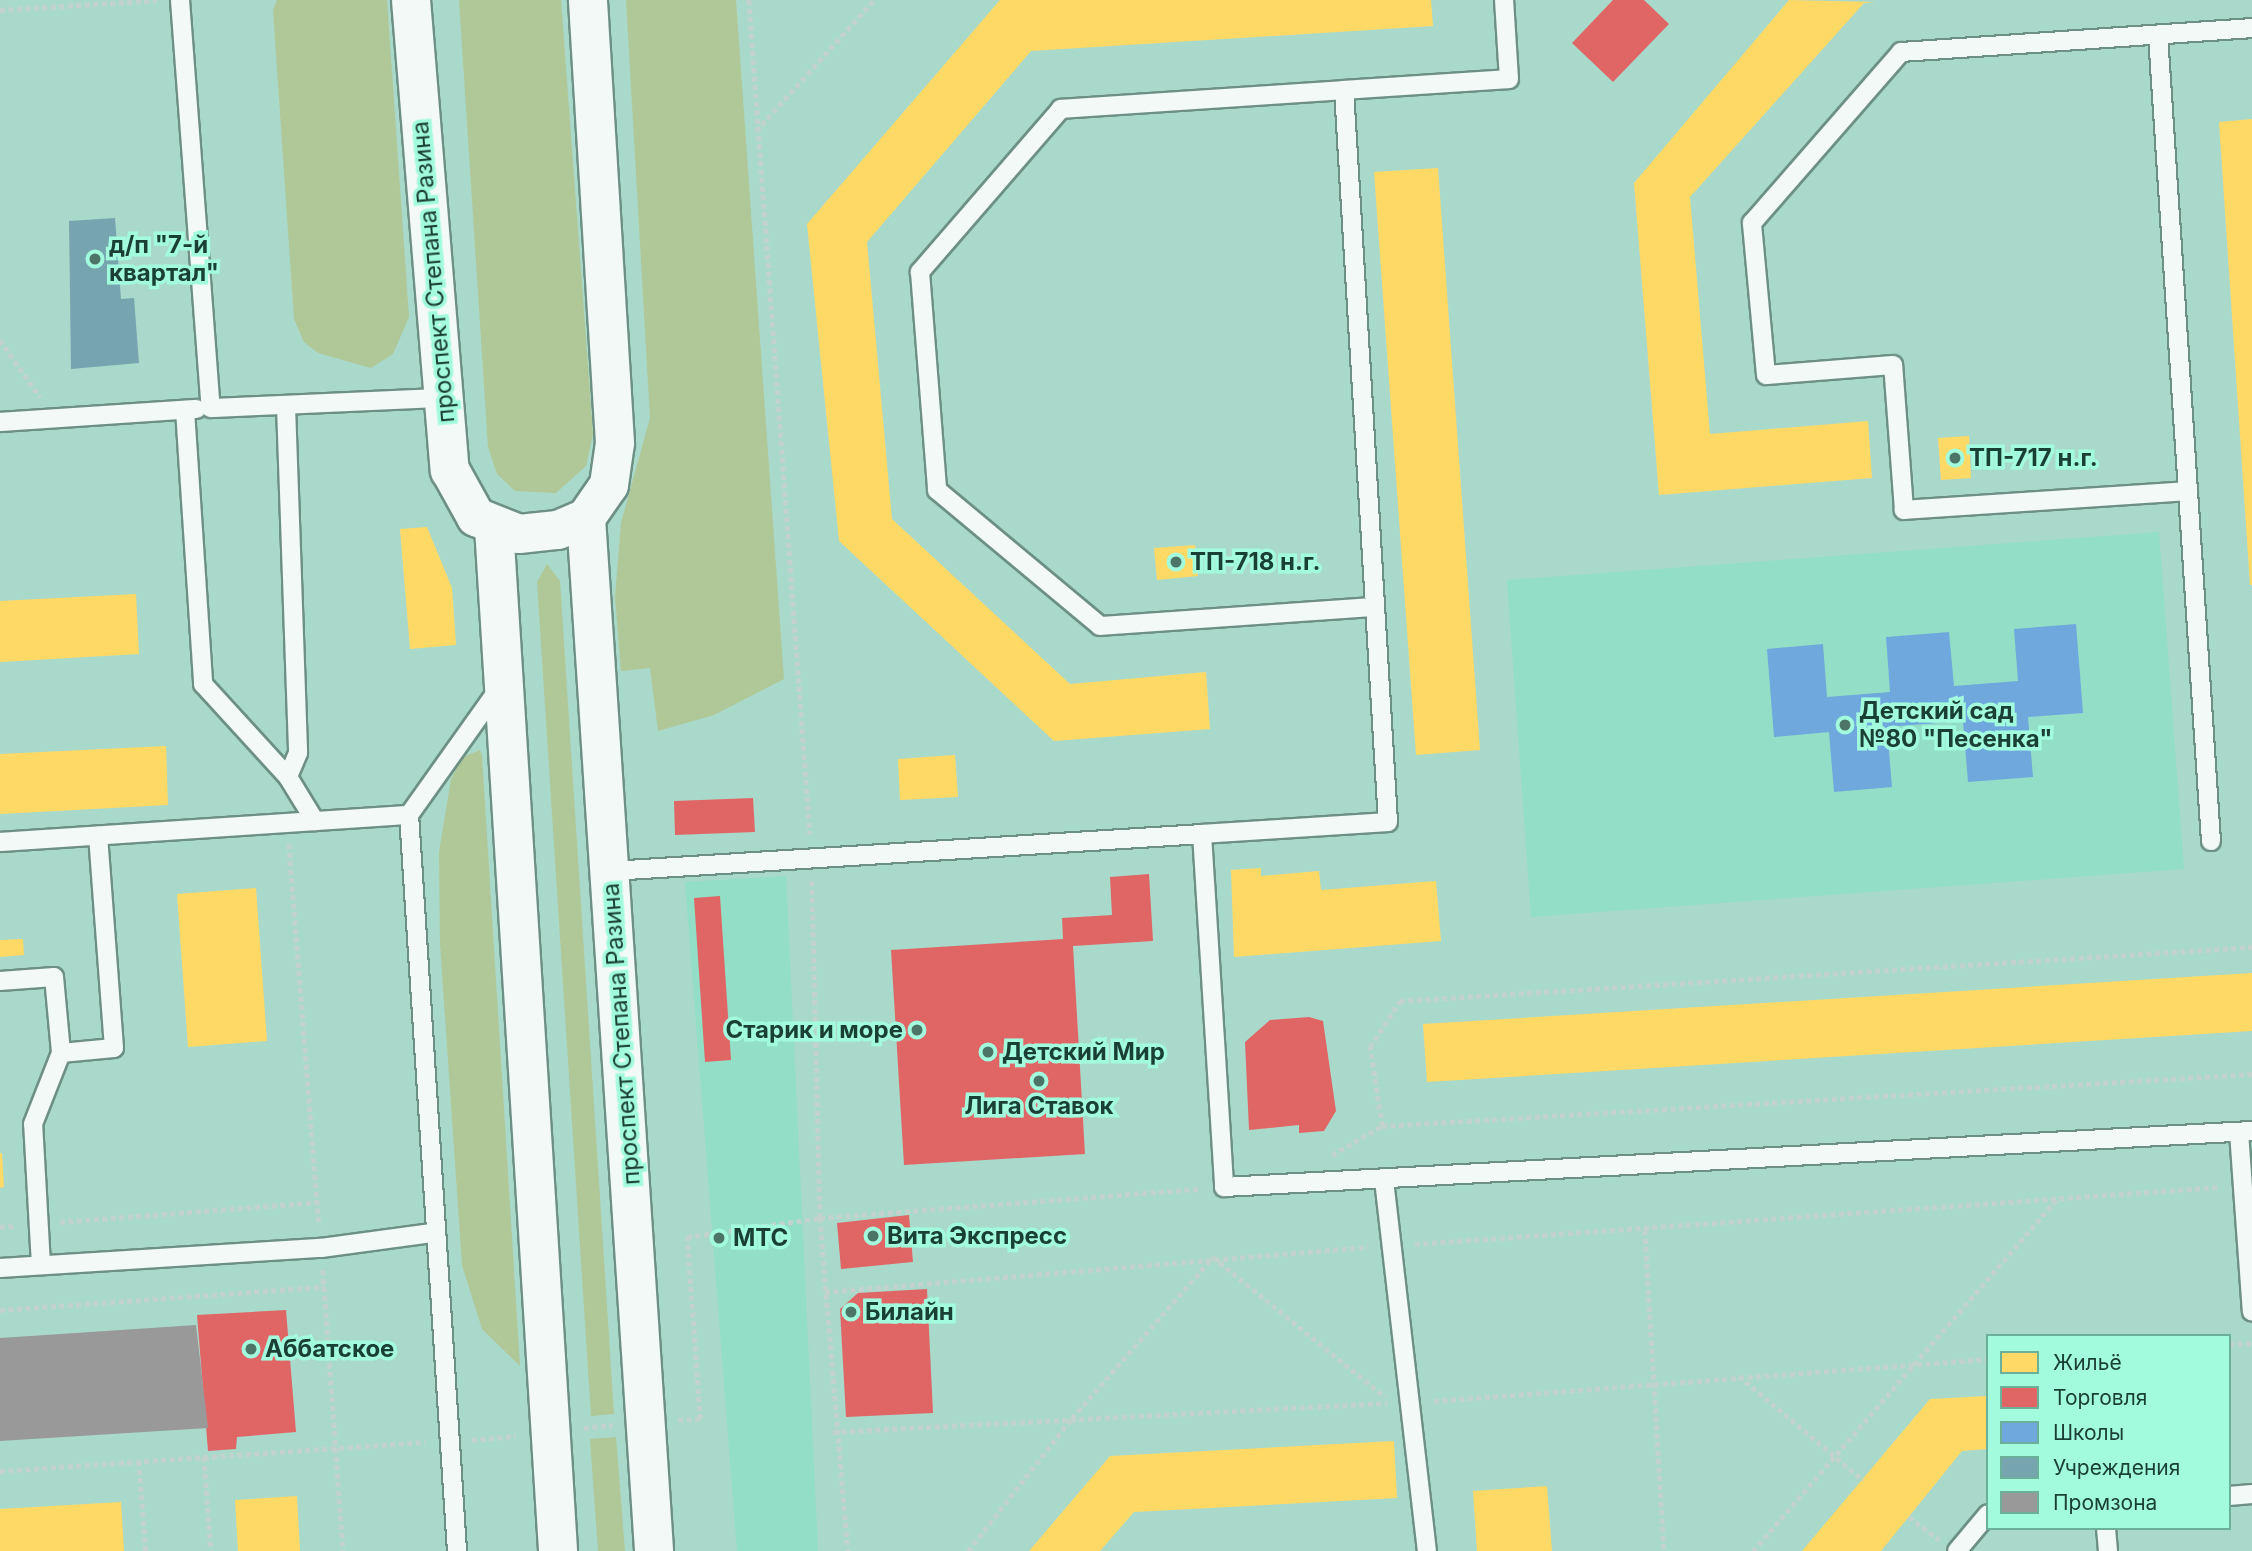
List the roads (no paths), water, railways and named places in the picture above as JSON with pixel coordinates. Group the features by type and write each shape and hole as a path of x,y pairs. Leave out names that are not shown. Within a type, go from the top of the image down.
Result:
{"main road":[{"name":"проспект Степана Разина","path":"411,0 441,398 460,496 494,527"},
{"path":"558,1551 494,527 519,534 545,532 586,517 609,485 615,443 588,0"},
{"name":"проспект Степана Разина","path":"586,517 654,1551"}],"lane":[{"path":"180,0 211,408"},
{"path":"1374,607 1100,626 937,489 920,272 1062,109 1509,79 1504,0"},
{"path":"2188,491 1904,510 1893,365 1766,375 1752,223 1901,52 2252,28"},
{"path":"2158,35 2211,841"},
{"path":"611,872 1388,822 1344,90"},
{"path":"0,422 211,408 441,398"},
{"path":"286,406 298,753 288,777"},
{"path":"185,410 203,684 288,777 315,821"},
{"path":"457,1551 432,1233 409,815 504,681"},
{"path":"0,842 409,815"},
{"path":"1202,834 1224,1186 1384,1180 2245,1132 2243,1185 2252,1312"},
{"path":"61,1053 114,1048 98,836"},
{"path":"0,981 54,977 61,1053 33,1124 41,1265"},
{"path":"1384,1180 1427,1551"},
{"path":"0,1268 321,1248 432,1233"},
{"path":"2231,1496 2252,1494"},
{"path":"1950,1547 1986,1516"},
{"path":"2106,1530 2108,1551"}],"place":[{"name":"д/п \"7-й квартал\"","path":"95,259"},
{"name":"ТП-717 н.г.","path":"1955,458"},
{"name":"ТП-718 н.г.","path":"1176,562"},
{"name":"Детский сад №80 \"Песенка\"","path":"1845,725"},
{"name":"Старик и море","path":"917,1030"},
{"name":"Детский Мир","path":"988,1052"},
{"name":"Лига Ставок","path":"1039,1081"},
{"name":"Вита Экспресс","path":"873,1236"},
{"name":"МТС","path":"719,1238"},
{"name":"Билайн","path":"851,1312"},
{"name":"Аббатское","path":"251,1349"}]}
